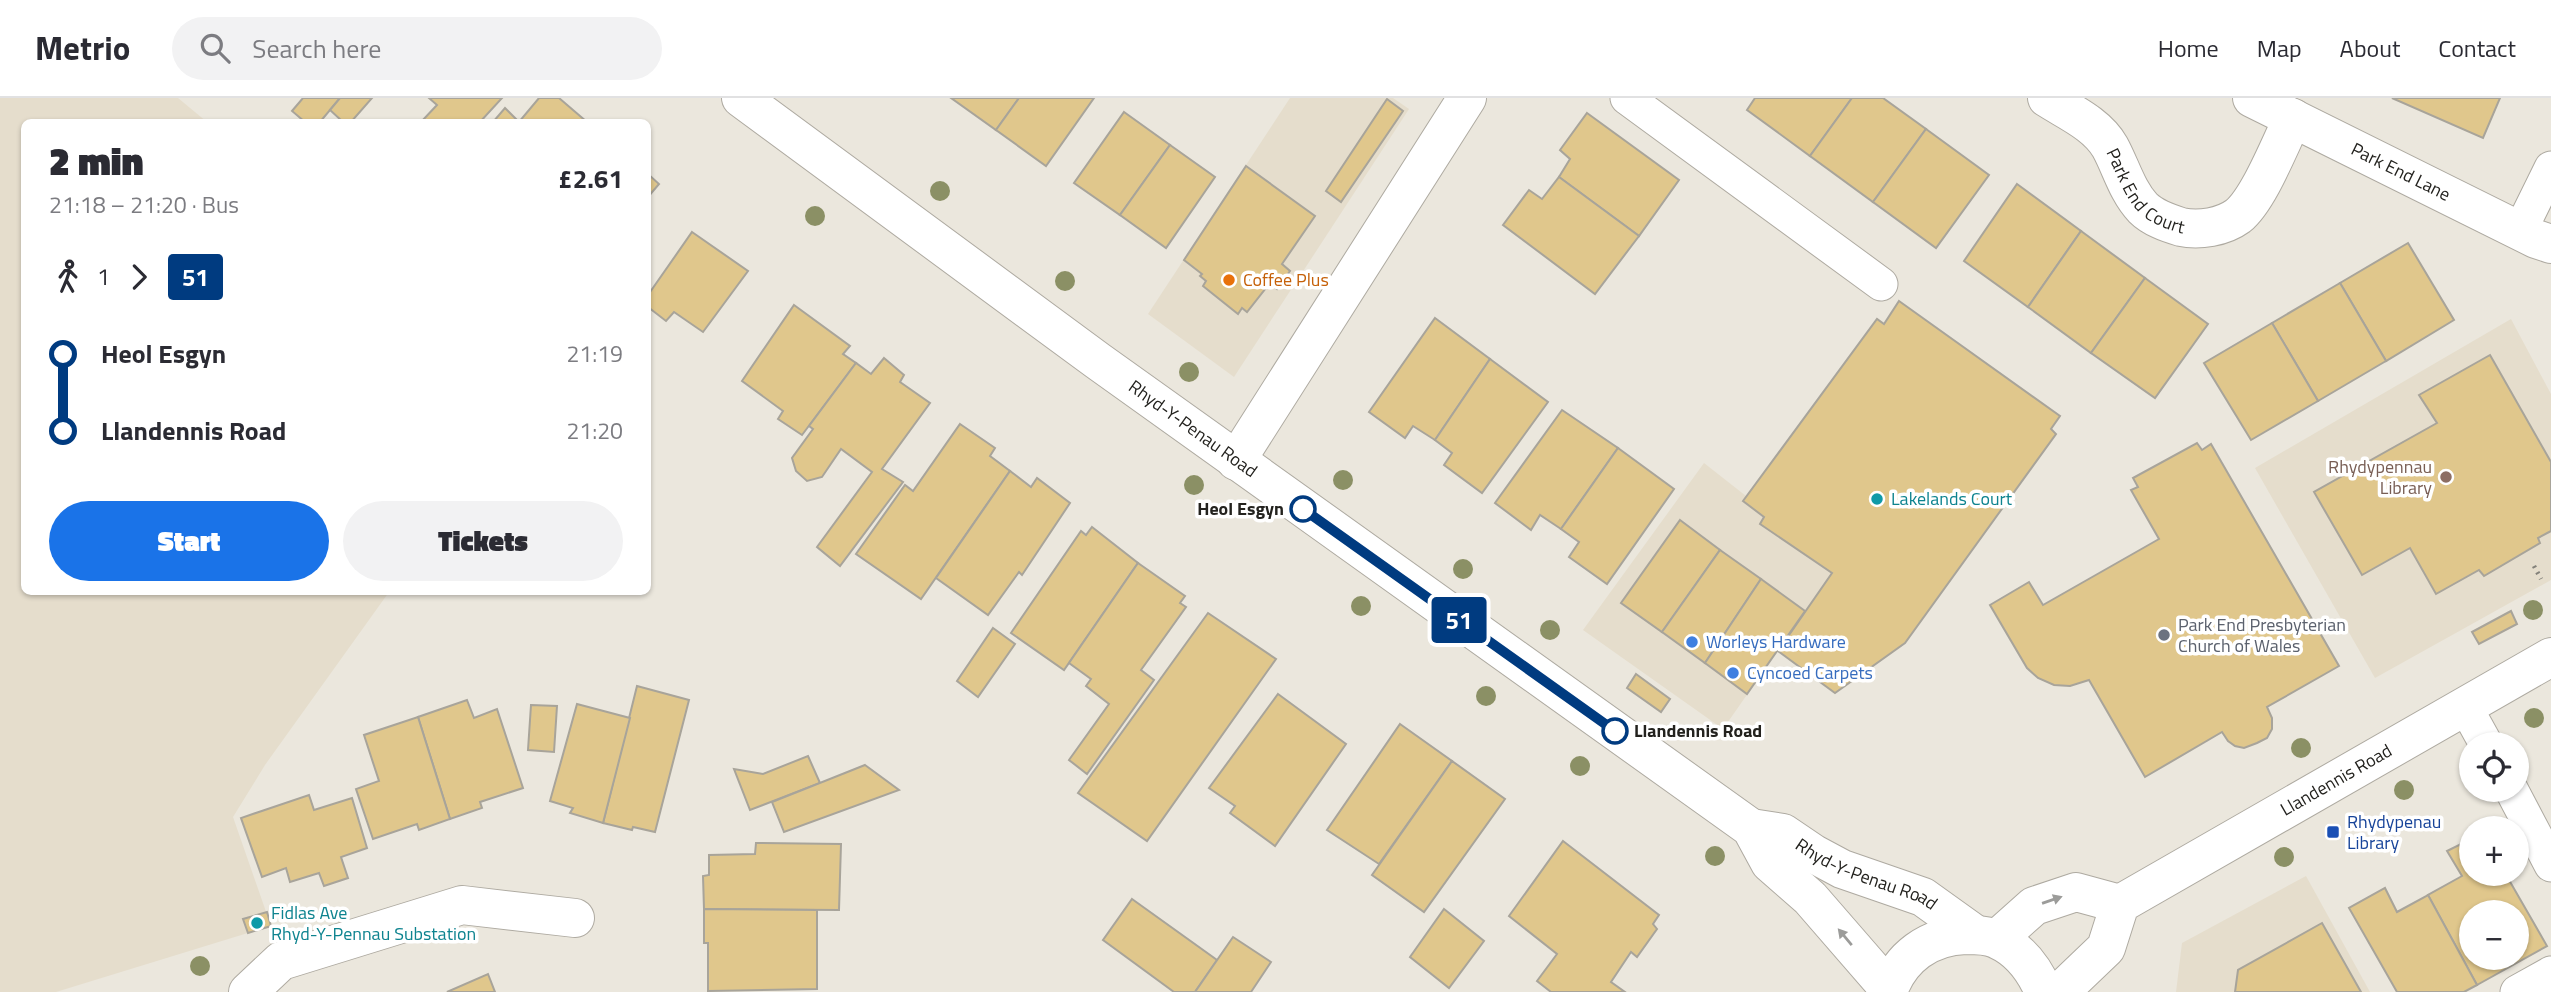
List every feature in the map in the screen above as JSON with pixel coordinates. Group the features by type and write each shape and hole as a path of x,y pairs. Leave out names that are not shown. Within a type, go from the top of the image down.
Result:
{"street":[{"name":"Rhyd-Y-Penau Road","path":"741,98 1236,461 1751,828 1770,863 1810,898 1889,990"},
{"path":"1236,461 1467,98"},
{"name":"Park End Court","path":"2047,98 2097,130 2109,145 2126,183 2144,209 2167,223 2190,229 2218,226 2238,216 2255,194 2293,118"},
{"name":"Park End Lane","path":"2252,98 2536,238"},
{"name":"Llandennis Road","path":"2120,904 2551,657"},
{"name":"Rhyd-Y-Penau Road","path":"1751,828 1783,833 1842,869 1923,897 2020,956 2034,972 2044,992"},
{"path":"1889,990 1894,977 1908,958 1927,944 1948,936 1986,937 2034,906 2076,892 2120,904 2106,948 2060,992"},
{"path":"248,992 281,961 462,905 575,918"}],"lane":[{"path":"1627,98 1881,285"},
{"path":"2536,238 2551,168"},
{"path":"2465,706 2479,732"},
{"path":"2518,802 2551,865"},
{"path":"2517,992 2551,973"}],"path":[{"path":"2534,566 2540,579"}],"shaded area":[{"path":"0,98 178,98 203,119 21,119 21,595 387,595 265,765 233,817 271,926 56,992 0,992"},
{"path":"1290,98 1393,98 1409,109 1234,377 1148,314"},
{"path":"2511,319 2551,394 2551,580 2375,678 2255,468"},
{"path":"1704,463 1746,496 1743,501 1764,517 1760,524 1832,573 1723,729 1583,630"},
{"path":"2306,876 2370,992 2176,992 2182,943"}],"building":[{"path":"303,98 340,98 322,119 301,119 292,111"},
{"path":"340,98 372,98 354,119 340,119 330,110"},
{"path":"429,98 502,98 483,119 424,119 437,105"},
{"path":"539,98 559,98 584,119 522,119"},
{"path":"951,98 1019,98 996,130"},
{"path":"1019,98 1094,98 1046,166 996,130"},
{"path":"1755,98 1852,98 1810,156 1747,110"},
{"path":"1852,98 1883,98 1926,129 1873,202 1810,156"},
{"path":"2392,98 2500,98 2483,138"},
{"path":"1387,99 1403,111 1341,202 1326,191"},
{"path":"505,108 516,119 496,119"},
{"path":"1124,112 1170,145 1120,215 1074,183"},
{"path":"1587,113 1679,180 1639,236 1559,177 1570,159 1560,150"},
{"path":"1926,129 1989,175 1936,248 1873,202"},
{"path":"1170,145 1215,177 1166,248 1120,215"},
{"path":"1246,166 1315,216 1282,264 1290,271 1277,289 1270,283 1247,312 1242,308 1238,314 1203,286 1206,281 1200,276 1202,274 1184,260"},
{"path":"651,177 659,184 651,193"},
{"path":"1559,177 1639,236 1595,294 1503,225 1529,190 1542,199"},
{"path":"2017,184 2081,231 2028,307 1964,261"},
{"path":"2081,231 2145,278 2091,353 2028,307"},
{"path":"692,232 748,271 703,332 674,312 666,321 651,309 651,291"},
{"path":"2408,243 2454,320 2386,361 2340,283"},
{"path":"2145,278 2208,324 2155,398 2091,353"},
{"path":"2340,283 2386,361 2318,401 2272,323"},
{"name":"Lakelands Court","path":"1899,301 2060,416 2051,429 2056,434 1905,643 1835,693 1778,651 1832,573 1760,524 1764,517 1743,501 1877,319 1884,324"},
{"path":"794,305 850,346 843,354 856,363 802,435 778,419 783,411 742,381"},
{"path":"1435,318 1490,359 1435,440 1413,426 1405,438 1369,412"},
{"path":"2272,323 2318,401 2251,440 2204,363"},
{"name":"Rhydypennau Library","path":"2490,355 2551,462 2551,531 2538,538 2540,543 2484,576 2479,570 2436,594 2410,548 2362,575 2314,492 2437,423 2419,395"},
{"path":"884,358 904,375 900,382 930,403 882,469 903,482 840,566 817,547 872,472 841,449 822,477 807,481 796,471 792,458 813,429 809,426 856,363 871,374"},
{"path":"1490,359 1548,402 1482,493 1444,465 1452,453 1435,440"},
{"path":"1562,410 1618,448 1561,529 1540,515 1531,530 1495,503"},
{"path":"960,424 995,448 990,456 1010,471 921,599 856,554 905,485 913,491"},
{"name":"Park End Presbyterian Church of Wales","path":"2197,443 2202,450 2211,444 2339,666 2267,707 2272,718 2272,729 2267,738 2244,748 2228,741 2222,732 2145,777 2089,680 2070,686 2054,685 2038,678 2027,668 1990,605 2029,582 2043,605 2159,539 2131,490 2138,487 2133,478"},
{"path":"1618,448 1674,489 1607,584 1569,557 1579,542 1561,529"},
{"path":"1010,471 1031,487 1037,478 1070,503 1022,575 1019,572 988,615 936,578"},
{"path":"1680,520 1720,550 1662,632 1621,603"},
{"path":"1092,527 1138,563 1064,670 1011,633 1081,531 1086,535"},
{"path":"1720,550 1761,579 1705,663 1662,632"},
{"path":"1138,563 1185,596 1180,603 1186,607 1141,670 1154,680 1087,774 1069,760 1109,704 1086,686 1091,679 1069,663"},
{"path":"1761,579 1805,611 1747,694 1705,663"},
{"path":"2511,611 2517,624 2479,644 2472,632"},
{"path":"1208,613 1276,659 1147,841 1078,793"},
{"path":"993,628 1015,644 978,697 957,681"},
{"path":"1636,674 1670,699 1661,712 1627,688"},
{"path":"637,686 689,700 655,832 603,823"},
{"path":"1278,694 1346,744 1275,846 1230,813 1235,806 1209,788"},
{"path":"467,700 474,718 497,709 523,788 480,802 482,808 450,819 418,717"},
{"path":"577,704 630,718 603,823 570,813 573,808 550,801"},
{"path":"531,705 557,706 554,752 528,750"},
{"path":"418,717 450,819 419,830 417,824 373,839 356,789 379,781 364,735"},
{"path":"1400,724 1452,761 1379,864 1327,830"},
{"path":"808,756 820,783 750,810 734,769 763,774"},
{"path":"1452,761 1505,799 1424,912 1372,875"},
{"path":"865,765 899,790 784,832 772,802"},
{"path":"309,795 314,810 352,798 367,848 341,857 348,878 324,886 319,873 290,882 286,868 262,877 241,818"},
{"path":"1563,841 1659,915 1653,924 1657,929 1637,957 1631,952 1611,982 1625,992 1551,992 1537,981 1557,954 1509,916"},
{"path":"756,843 841,844 839,910 704,909 703,876 709,875 709,855 755,854"},
{"path":"2459,845 2459,871 2447,851"},
{"path":"2459,878 2459,886 2512,886 2521,900 2459,900 2459,952 2428,895"},
{"path":"2385,888 2397,912 2428,895 2459,952 2459,970 2469,970 2477,985 2464,992 2397,992 2349,908"},
{"path":"1132,899 1217,960 1195,992 1174,992 1103,940"},
{"path":"704,909 817,910 817,989 708,991 708,943 704,943"},
{"path":"1444,909 1484,941 1449,988 1410,957"},
{"name":"Fidlas Ave Rhyd-Y-Pennau Substation","path":"267,912 271,926 248,933 243,919"},
{"path":"2529,915 2547,946 2529,956"},
{"path":"2322,923 2361,992 2235,992 2238,970"},
{"path":"1233,937 1271,962 1251,992 1195,992"},
{"path":"2469,970 2504,970 2477,985"},
{"path":"488,974 495,992 447,992"}],"bus line":[{"name":"51","path":"1303,509 1615,731"}],"place":[{"name":"Coffee Plus","path":"1229,280"},
{"name":"Rhydypennau Library","path":"2446,477"},
{"name":"Lakelands Court","path":"1877,499"},
{"name":"Heol Esgyn","path":"1303,509"},
{"name":"Park End Presbyterian Church of Wales","path":"2164,635"},
{"name":"Worleys Hardware","path":"1692,642"},
{"name":"Cyncoed Carpets","path":"1733,673"},
{"name":"Llandennis Road","path":"1615,731"},
{"name":"Rhydypenau Library","path":"2333,832"},
{"name":"Fidlas Ave Rhyd-Y-Pennau Substation","path":"257,923"}]}
